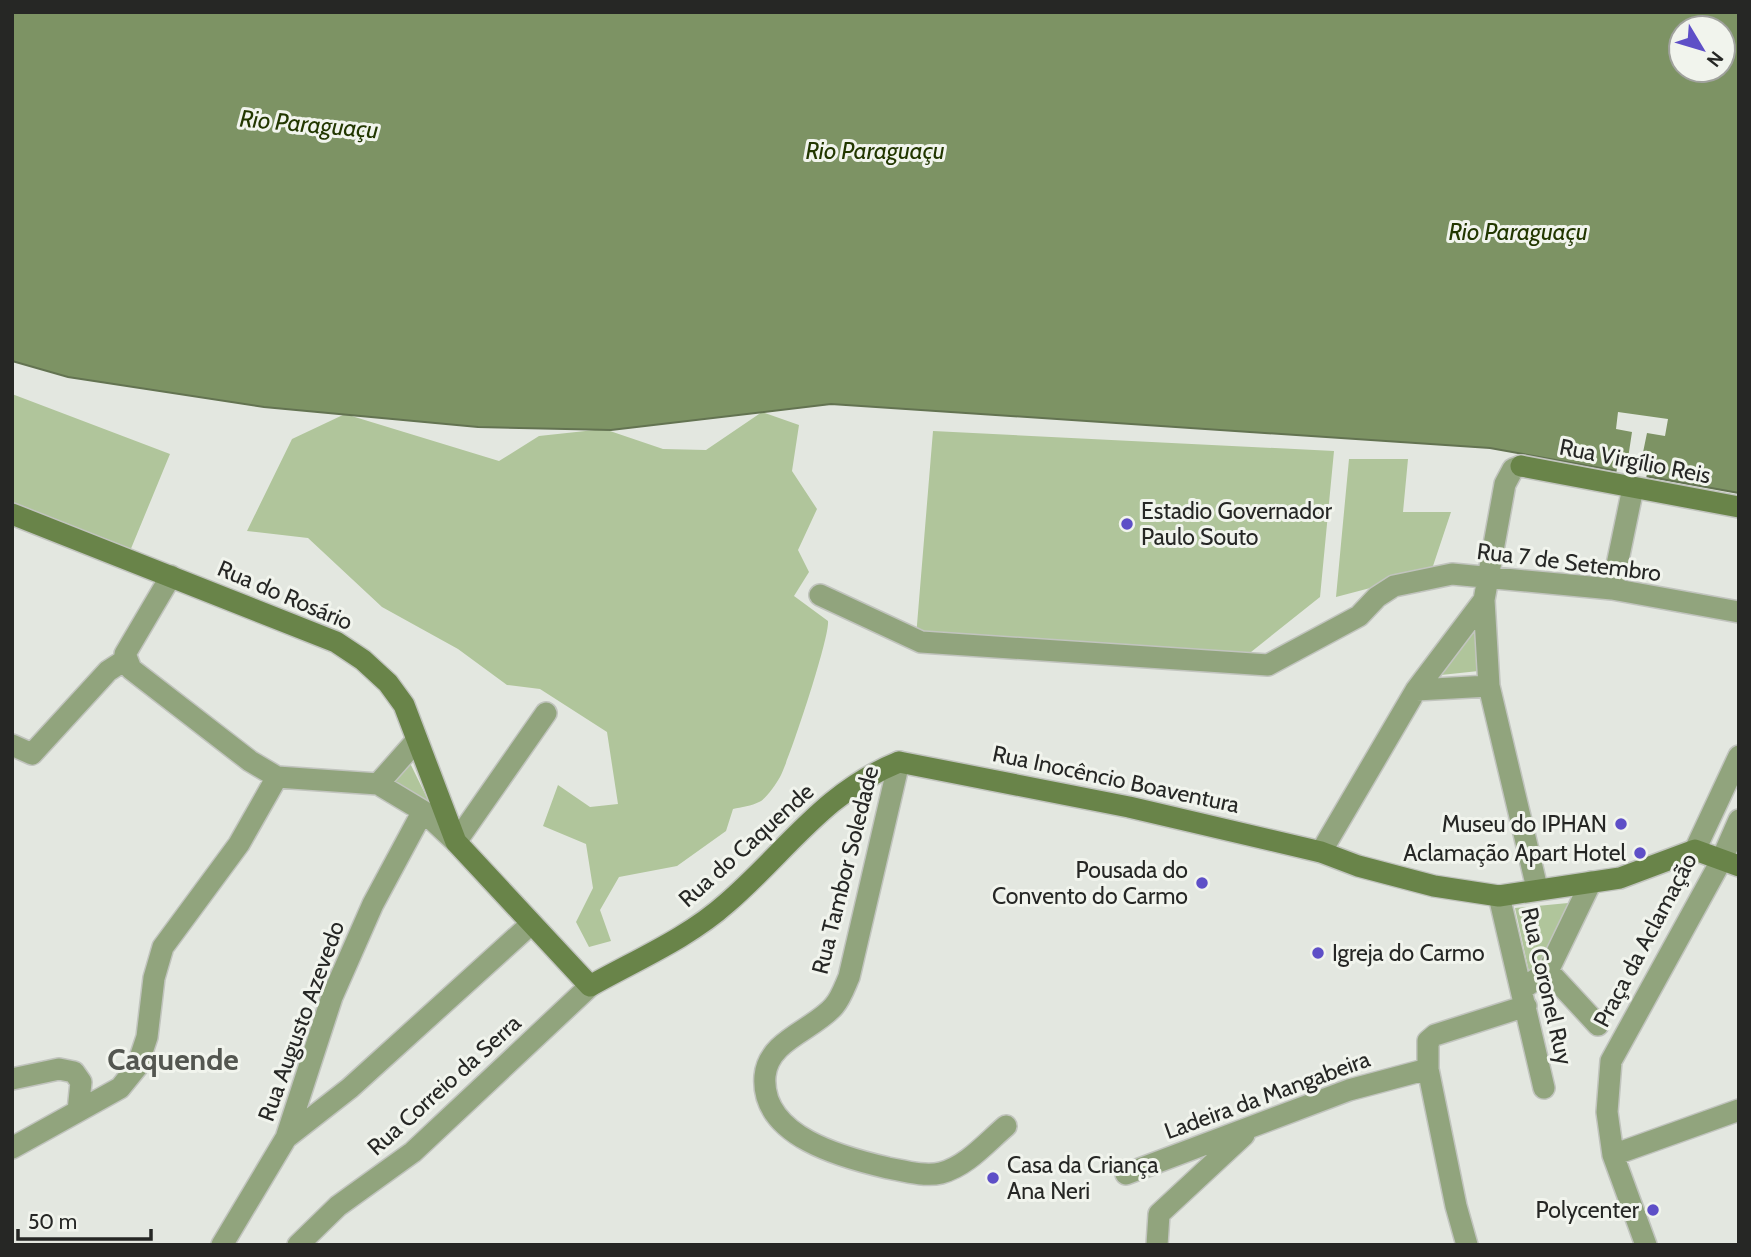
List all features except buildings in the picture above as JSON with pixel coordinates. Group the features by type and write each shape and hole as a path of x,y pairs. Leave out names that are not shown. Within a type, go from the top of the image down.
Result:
{"street":[{"name":"Rua Virgílio Reis","path":"1487,590 1505,484 1513,469 1521,466 1739,507"},
{"path":"1612,589 1633,488"},
{"name":"Rua do Rosário","path":"12,514 336,642 363,660 388,683 404,705 456,842"},
{"name":"Rua 7 de Setembro","path":"820,595 921,642 1268,665 1359,616 1394,586 1452,574 1487,590 1612,589 1739,612"},
{"path":"12,745 32,754 108,671 125,657 171,576"},
{"path":"1487,590 1489,686 1536,888"},
{"path":"1321,852 1416,690 1487,590"},
{"path":"125,657 131,669 250,761 276,777 378,784 423,811 456,842 590,986"},
{"path":"1416,690 1489,686"},
{"path":"456,842 546,713"},
{"path":"378,784 417,740"},
{"path":"1695,850 1739,756"},
{"name":"Rua Inocêncio Boaventura","path":"900,762 1129,807 1321,852 1357,866 1434,886 1499,896"},
{"name":"Rua do Caquende","path":"590,986 690,931 727,904 824,808 867,775 900,762"},
{"name":"Rua Tambor Soledade","path":"900,762 849,977 836,1004 820,1020 789,1038 775,1054 765,1075 767,1096 778,1115 800,1137 818,1149 839,1157 908,1172 940,1174 966,1162 1006,1126"},
{"path":"12,1148 120,1088 137,1067 147,1037 154,978 163,947 239,844 276,777"},
{"name":"Rua Augusto Azevedo","path":"222,1245 286,1138 332,997 373,904 423,811"},
{"path":"1730,863 1739,820"},
{"name":"Praça da Aclamação","path":"1499,896 1536,888 1620,878 1695,850 1730,863 1611,1061 1607,1112 1613,1155"},
{"path":"1467,1245 1456,1206 1428,1069 1428,1041 1436,1034 1524,998 1548,971 1591,882"},
{"name":"Rua Coronel Ruy","path":"1499,896 1544,1087"},
{"path":"286,1138 351,1088 531,924"},
{"path":"1548,971 1598,1025"},
{"name":"Rua Correio da Serra","path":"298,1245 338,1206 413,1152 590,986"},
{"path":"12,1079 59,1069 74,1072 81,1082 78,1111"},
{"name":"Ladeira da Mangabeira","path":"1126,1174 1349,1090 1428,1069"},
{"path":"1646,1245 1613,1155 1738,1111"},
{"path":"1157,1245 1159,1214 1253,1126"}],"shaded area":[{"path":"12,394 170,454 130,551 12,505"},
{"path":"762,412 799,425 792,471 817,509 798,550 809,572 794,596 828,621 823,649 808,698 785,765 768,795 756,803 733,809 726,831 677,866 619,877 600,910 611,941 589,947 576,922 593,888 586,844 543,826 558,785 590,807 618,804 607,732 540,689 507,685 458,649 382,607 308,538 247,531 292,439 345,414 499,461 539,436 604,429 663,449 706,450"},
{"name":"Estadio Governador Paulo Souto","path":"933,431 1334,451 1320,597 1246,656 916,637"},
{"path":"1349,459 1408,459 1403,512 1451,512 1431,572 1336,597"},
{"path":"1472,625 1488,670 1441,675"},
{"path":"408,759 431,806 392,781"},
{"path":"1589,901 1531,981 1515,908"}],"water":[{"name":"Rio Paraguaçu","path":"12,12 1739,12 1739,493 1490,448 831,404 611,430 478,427 264,407 68,377 12,361"}],"pier":[{"path":"1618,412 1668,419 1665,436 1647,433 1640,467 1648,468 1646,479 1616,474 1618,463 1627,465 1632,432 1616,429"}],"place":[{"name":"Estadio Governador Paulo Souto","path":"1127,524"},
{"name":"Museu do IPHAN","path":"1621,824"},
{"name":"Aclamação Apart Hotel","path":"1640,853"},
{"name":"Pousada do Convento do Carmo","path":"1202,883"},
{"name":"Igreja do Carmo","path":"1318,953"},
{"name":"Casa da Criança Ana Neri","path":"993,1178"},
{"name":"Polycenter","path":"1653,1210"}],"district":[{"name":"Caquende","path":"173,1059"}]}
